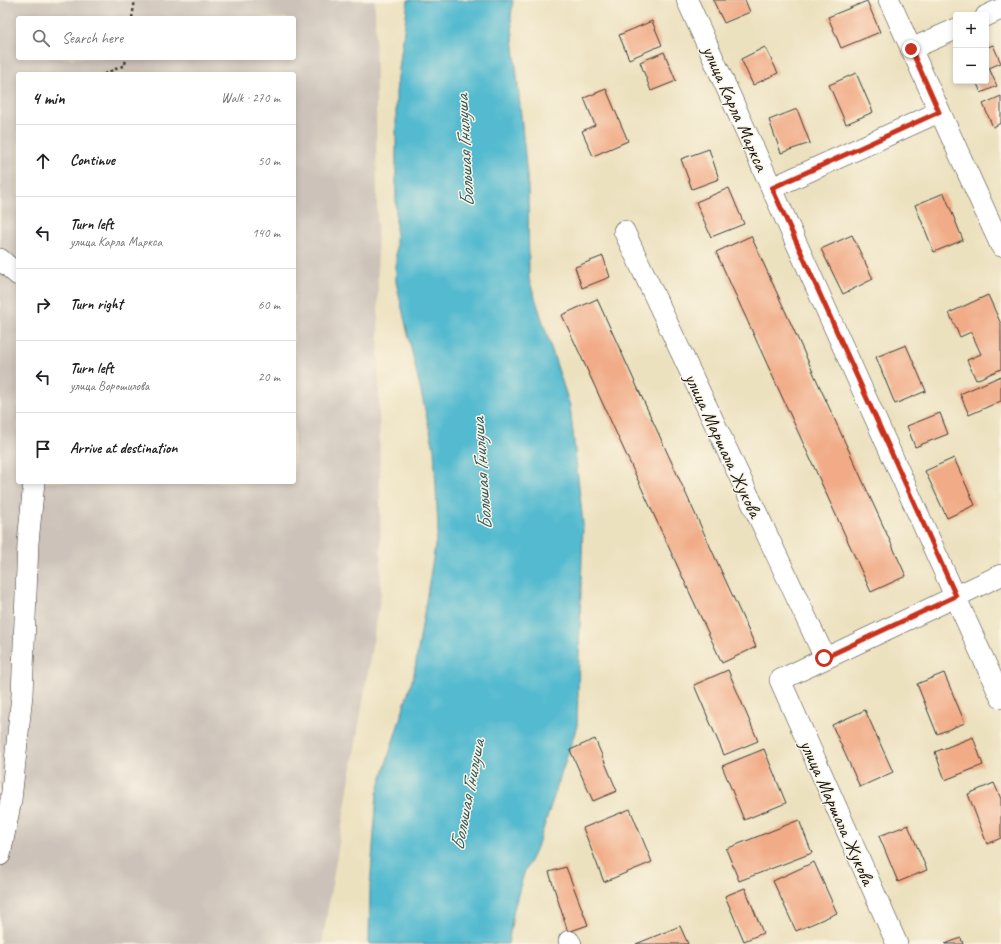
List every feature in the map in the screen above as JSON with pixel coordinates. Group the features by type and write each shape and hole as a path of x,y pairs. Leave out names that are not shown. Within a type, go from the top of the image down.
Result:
{"street":[{"name":"улица Карла Маркса","path":"687,0 1001,698"},
{"path":"889,0 1001,246"},
{"path":"989,15 1001,9"},
{"path":"911,49 953,30"},
{"path":"772,188 939,112"},
{"name":"улица Маршала Жукова","path":"624,231 824,658 780,680 896,944"},
{"path":"0,259 16,273"},
{"path":"0,855 12,800 22,695 28,543 34,484"},
{"path":"824,658 1001,575"}],"path":[{"path":"132,16 134,0"},
{"path":"108,72 125,64 126,60"}],"shaded area":[{"path":"0,0 375,0 381,594 322,944 0,944"}],"water":[{"name":"Большая Гнилуша","path":"408,0 513,0 511,17 528,185 529,279 570,406 583,523 577,726 538,845 524,873 514,909 508,944 369,944 370,886 377,793 414,674 438,528 434,449 396,282 396,92"}],"building":[{"path":"713,0 745,0 750,12 724,23"},
{"path":"867,1 880,32 841,48 828,17"},
{"path":"652,21 662,45 629,59 619,35"},
{"path":"993,45 1001,63 989,68 989,48"},
{"path":"765,47 778,73 753,85 741,59"},
{"path":"664,52 676,81 651,91 640,62"},
{"path":"989,68 997,86 981,93 977,84 989,84"},
{"path":"856,73 873,112 846,124 829,85"},
{"path":"606,89 628,141 593,156 582,131 595,125 584,98"},
{"path":"1001,96 1001,123 993,127 983,104"},
{"path":"797,109 810,143 781,153 769,120"},
{"path":"709,149 719,179 692,189 681,159"},
{"path":"729,188 744,224 711,237 696,202"},
{"path":"944,193 963,240 934,252 915,205"},
{"path":"852,235 873,279 843,294 821,249"},
{"path":"751,236 906,576 871,592 716,252"},
{"path":"603,256 610,277 582,288 575,267"},
{"path":"988,295 1001,324 1001,369 976,380 967,360 981,354 971,332 960,337 949,313"},
{"path":"597,299 756,647 722,663 562,315"},
{"path":"906,345 926,391 895,404 876,357"},
{"path":"1001,376 1001,401 969,415 960,394"},
{"path":"940,413 948,434 915,447 907,426"},
{"path":"954,458 975,505 947,518 925,471"},
{"path":"728,670 758,741 724,755 694,685"},
{"path":"944,673 965,723 937,734 917,684"},
{"path":"865,710 893,772 860,787 832,725"},
{"path":"973,737 983,765 945,780 935,752"},
{"path":"595,739 617,791 593,801 570,750"},
{"path":"764,749 786,803 744,820 722,766"},
{"path":"994,783 1001,799 1001,838 987,844 968,794"},
{"path":"630,809 652,862 604,882 583,828"},
{"path":"799,820 812,853 739,881 726,849"},
{"path":"908,825 927,870 898,882 879,836"},
{"path":"814,862 837,913 796,931 773,881"},
{"path":"566,867 588,925 568,932 549,872"},
{"path":"745,888 763,933 744,941 725,896"},
{"path":"680,926 688,944 636,944"},
{"path":"961,938 963,944 945,944"}],"route":[{"path":"824,658 956,596 772,188 939,112 911,49"}]}
